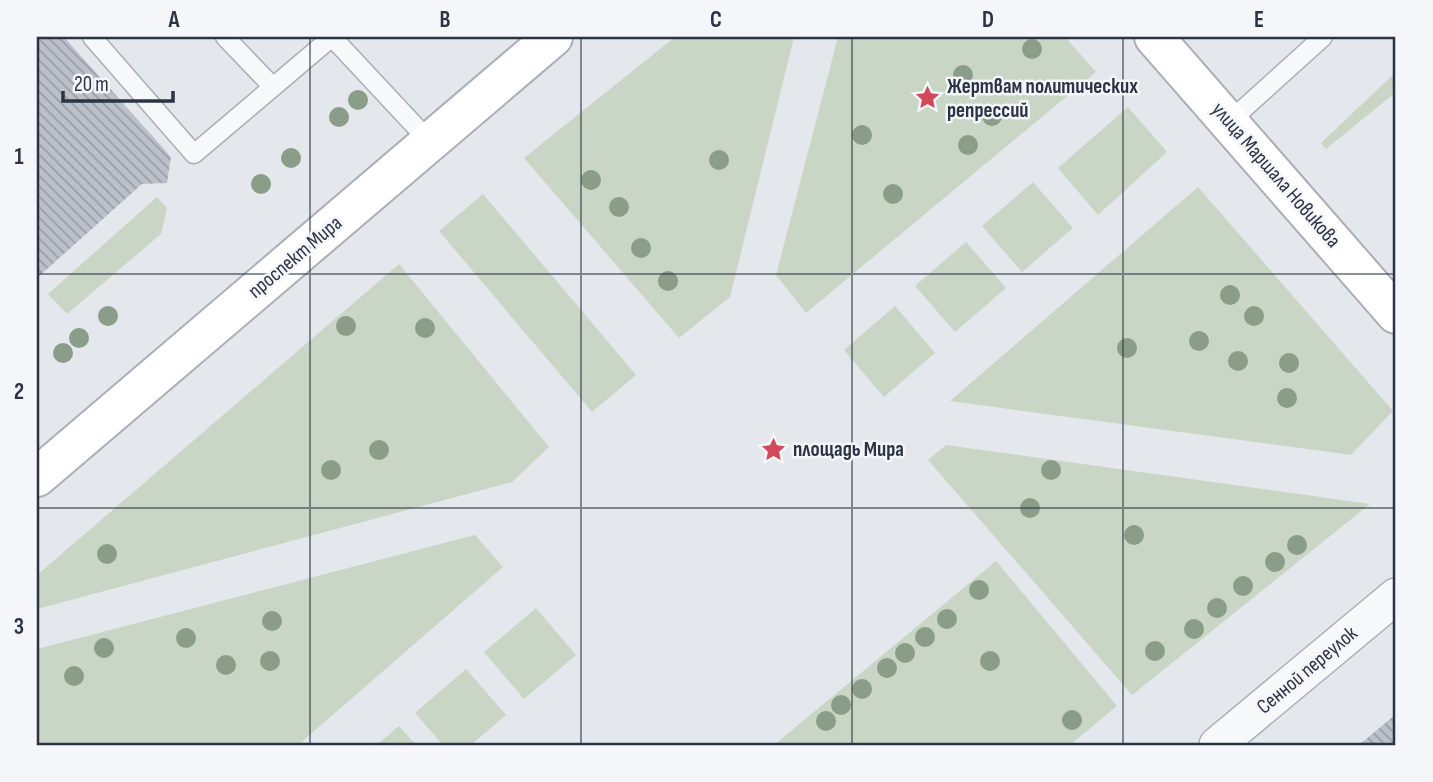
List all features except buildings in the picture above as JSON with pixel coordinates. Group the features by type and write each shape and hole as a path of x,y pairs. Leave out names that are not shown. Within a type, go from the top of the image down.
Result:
{"main road":[{"name":"проспект Мира","path":"37,477 553,37"},
{"name":"улица Маршала Новикова","path":"1154,37 1396,314"}],"street":[{"name":"Сенной переулок","path":"1217,745 1396,596"}],"lane":[{"path":"92,37 194,154 332,37 430,142"},
{"path":"225,37 273,87"},
{"path":"1230,121 1323,37"}],"green space":[{"path":"675,37 794,37 730,297 679,338 524,158"},
{"path":"838,37 1065,37 1096,72 806,313 776,275"},
{"path":"1396,72 1396,92 1326,149 1321,143"},
{"path":"1128,107 1167,152 1098,215 1058,168"},
{"path":"1033,182 1073,228 1022,272 982,226"},
{"path":"1198,187 1393,411 1351,455 950,401"},
{"path":"483,194 636,375 592,412 439,231"},
{"path":"157,197 167,208 161,234 67,314 48,294"},
{"path":"966,242 1006,288 955,332 915,286"},
{"path":"399,264 549,447 512,482 37,609 37,575"},
{"path":"895,306 935,353 884,397 844,350"},
{"path":"946,445 1370,504 1132,695 928,460"},
{"path":"475,535 503,567 298,745 37,745 37,649"},
{"path":"996,561 1117,706 1070,745 774,745"},
{"path":"536,608 576,655 524,699 484,652"},
{"path":"466,669 506,715 471,745 443,745 415,713"},
{"path":"399,726 416,745 377,745"}],"place":[{"name":"Жертвам политических репрессий","path":"927,98"},
{"name":"площадь Мира","path":"773,449"}]}
